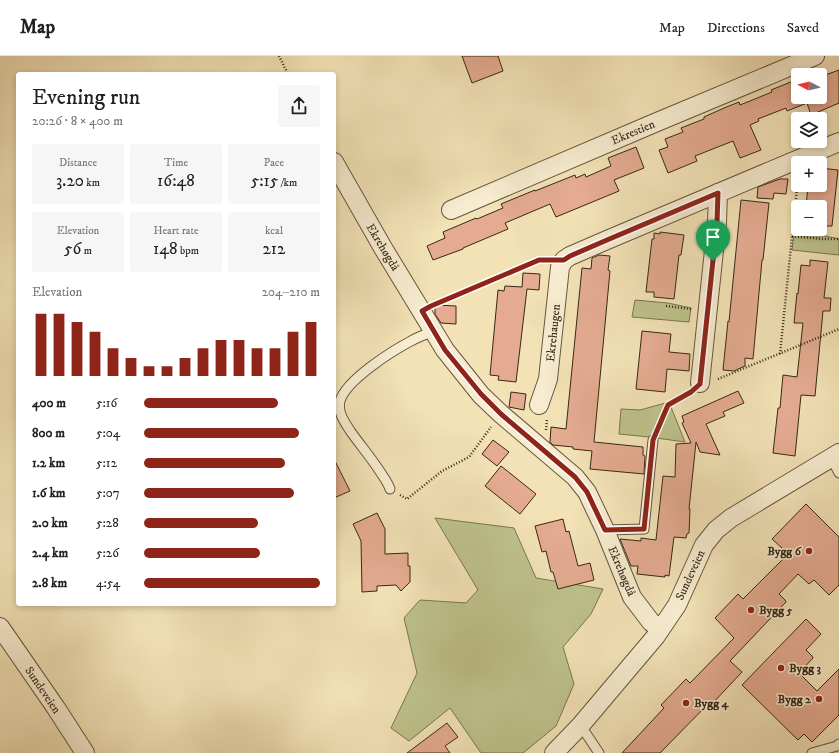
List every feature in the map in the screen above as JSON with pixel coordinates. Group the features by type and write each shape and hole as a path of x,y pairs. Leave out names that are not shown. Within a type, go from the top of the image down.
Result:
{"street":[{"name":"Ekrestien","path":"451,210 815,56"},
{"path":"564,260 601,242 839,142"},
{"name":"Ekrehøgdå","path":"336,166 383,248 445,350 481,394 501,414 575,477 587,492 605,530 632,597 650,622 660,629"},
{"path":"700,384 717,222 718,193"},
{"name":"Ekrehaugen","path":"539,405 548,379 560,266 564,260"},
{"name":"Sundeveien","path":"554,753 580,726 656,636 677,604 704,545 716,530 731,518 836,461"},
{"name":"Sundeveien","path":"0,627 85,753"}],"lane":[{"path":"390,489 389,484 342,417 339,409 340,402 343,393 351,383 374,365 412,340 434,331"},
{"path":"605,530 644,529 653,440"},
{"path":"580,726 599,753"},
{"path":"812,753 837,746 839,744"}],"path":[{"path":"279,56 287,72"},
{"path":"780,354 792,236 839,239"},
{"path":"422,311 539,260 564,260"},
{"path":"666,306 697,310 697,316 707,317"},
{"path":"653,440 668,405 691,392 700,384 704,385 839,329"},
{"path":"539,405 547,416 543,449"},
{"path":"390,489 407,499 442,471 469,457 501,414"}],"green space":[{"path":"794,236 825,236 839,239 839,255 792,250"},
{"path":"635,300 668,303 691,308 689,322 632,317"},
{"path":"669,402 685,442 619,434 621,409 640,410"},
{"path":"435,518 514,528 536,578 603,589 591,614 563,647 574,684 556,726 523,753 481,753 450,708 409,741 391,728 417,673 404,618 420,600 466,603 478,590"}],"building":[{"path":"462,56 498,56 503,71 472,83"},
{"path":"839,70 839,103 818,112 810,112 807,104 827,104 827,74"},
{"path":"791,82 791,104 804,104 787,111 786,108 758,119 759,121 750,125 761,150 740,158 733,141 695,156 697,161 668,173 659,150 668,147 665,139 683,132 681,128 704,119 704,117 739,102 740,105 772,92 771,90"},
{"path":"636,147 644,168 614,180 619,191 556,217 550,204 505,223 508,229 463,249 433,260 427,246 445,238 443,232 503,208 501,204 535,190 575,175 576,178 585,174 586,177 611,166 608,158"},
{"path":"827,169 838,170 832,226 827,226 827,200 807,200 807,192 827,192"},
{"path":"780,179 788,179 786,194 774,193 773,199 757,198 758,187"},
{"path":"741,200 769,203 753,359 745,358 745,366 734,371 723,370"},
{"path":"660,232 684,235 681,255 679,255 674,299 654,297 654,292 646,292 652,239 654,239 654,233 660,234"},
{"path":"599,255 610,256 608,270 610,271 594,442 643,447 643,455 645,456 644,474 590,469 592,451 553,445 550,442 551,427 566,429 582,268 591,269 592,258"},
{"path":"810,260 828,262 824,298 831,298 830,311 823,311 815,396 801,395 795,456 773,453 778,408 780,408 783,375 797,377 803,323 794,323 797,293 798,294 801,265 810,266"},
{"path":"523,273 540,274 539,290 527,289 516,382 498,380 499,376 490,375 498,290 504,291 505,286 522,287"},
{"path":"435,305 456,306 456,324 441,323 435,314"},
{"path":"642,331 671,334 669,352 690,354 689,371 667,369 665,392 636,389"},
{"path":"738,391 744,403 723,412 725,416 706,424 720,455 700,452 696,442 689,509 689,533 687,534 686,538 674,537 669,576 665,575 665,577 637,574 638,566 631,566 620,539 641,541 641,538 656,540 663,476 675,477 676,444 691,443 682,423 684,422 682,416"},
{"path":"511,392 526,394 524,410 509,407"},
{"path":"493,440 509,452 497,466 482,454"},
{"path":"336,463 350,491 336,497"},
{"path":"501,466 536,494 520,514 485,486"},
{"path":"806,504 839,537 839,585 829,595 814,580 809,584 798,574 779,594 786,602 730,661 742,672 712,704 710,702 660,753 622,753 664,708 661,705 686,679 690,683 734,638 715,618 738,594 743,599 783,559 777,553 782,548 772,539"},
{"path":"377,513 385,529 385,554 408,553 410,582 401,591 396,585 377,586 377,591 362,592 361,541 353,524"},
{"path":"563,519 566,532 569,531 578,566 590,563 594,580 558,589 553,572 551,572 546,551 542,552 535,526"},
{"path":"806,619 821,634 806,650 813,658 799,673 817,691 839,669 839,715 812,742 804,734 798,740 742,685"},
{"path":"447,723 458,737 445,746 450,753 407,753"}],"place":[{"name":"Bygg 6","path":"809,551"},
{"name":"Bygg 5","path":"751,610"},
{"name":"Bygg 3","path":"781,668"},
{"name":"Bygg 2","path":"819,699"},
{"name":"Bygg 4","path":"686,703"}],"route":[{"path":"718,193 713,261 700,384 691,392 668,405 653,440 644,529 605,530 587,492 575,477 501,414 481,394 445,350 422,311 539,260 564,260 570,256 718,193"}]}
